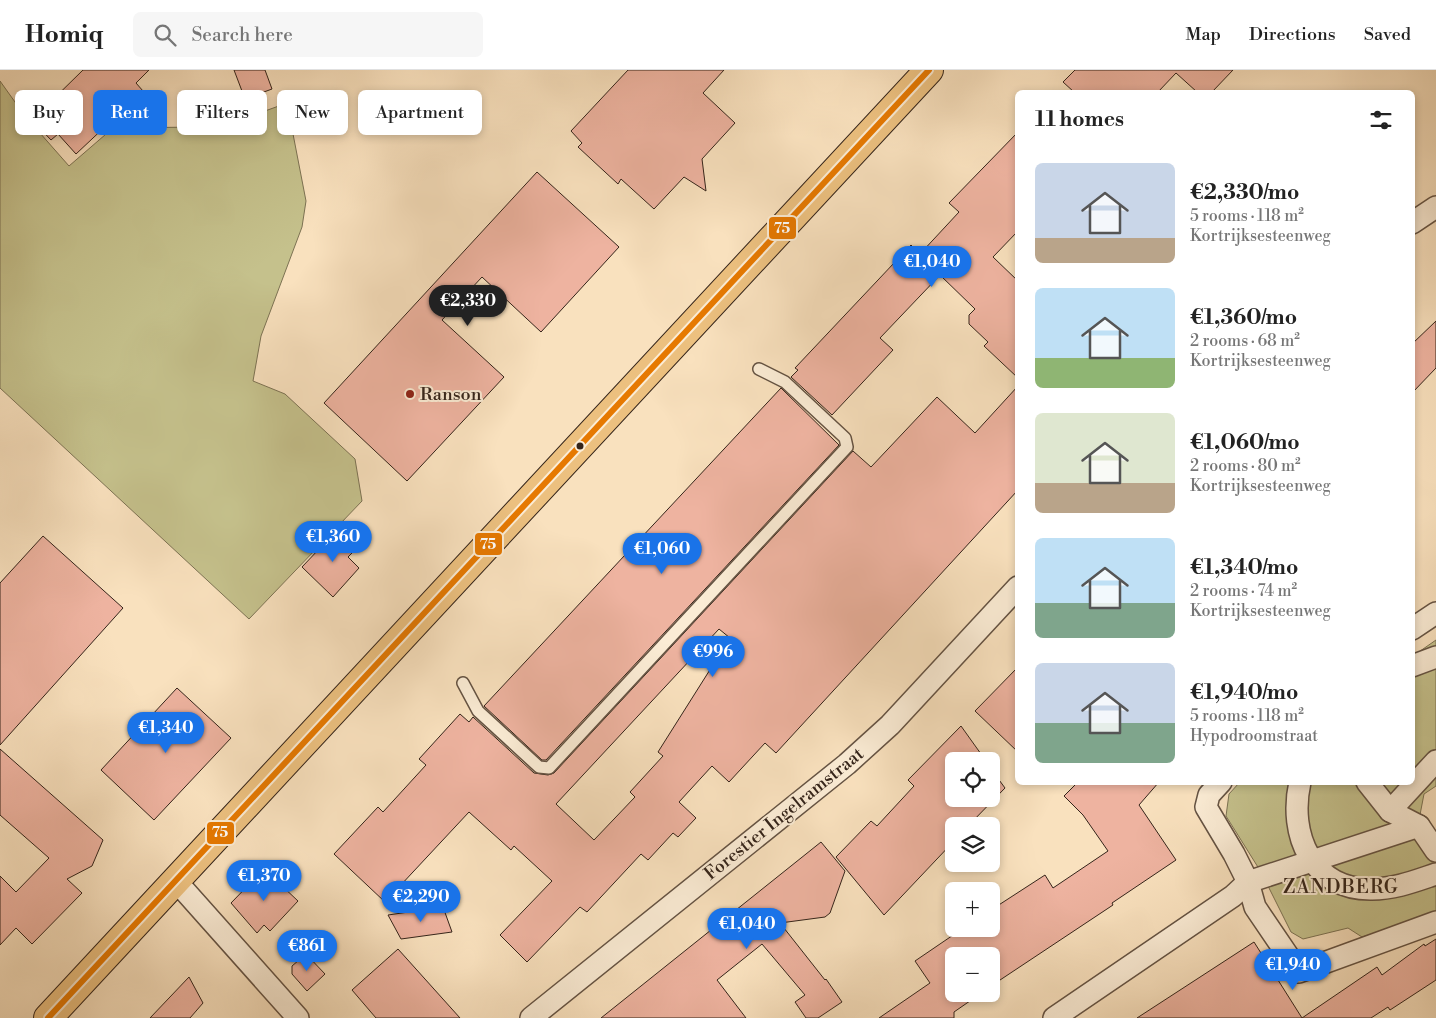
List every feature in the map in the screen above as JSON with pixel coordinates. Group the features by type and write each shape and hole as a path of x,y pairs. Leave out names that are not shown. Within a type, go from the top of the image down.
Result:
{"main road":[{"path":"48,1018 406,630 539,490 929,70"}],"street":[{"path":"1415,221 1436,207"},
{"name":"Forestier Ingelramstraat","path":"531,1018 847,764 890,725 1015,590"},
{"path":"1415,627 1436,613"},
{"path":"1415,665 1436,657"},
{"path":"1415,784 1436,761"},
{"path":"1218,785 1209,795 1206,807 1248,882 1255,907 1299,972 1436,922"},
{"path":"1300,785 1297,812 1301,836 1312,863 1335,881 1352,888 1390,888 1436,874"},
{"path":"1370,785 1390,811 1420,826 1436,851"},
{"path":"1390,811 1414,785"},
{"path":"1054,1018 1233,896 1248,882 1312,863 1420,826"},
{"path":"176,881 298,1018"}],"lane":[{"path":"463,682 478,710 539,767 549,768 847,447 845,438 785,382 759,369"}],"shaded area":[{"path":"0,81 15,102 15,135 42,135 69,166 105,135 167,135 167,127 177,127 177,135 267,135 267,110 277,107 277,135 293,135 306,201 302,227 261,336 253,381 285,394 355,459 362,501 249,619 0,388"},
{"path":"1436,640 1436,786 1424,794 1419,820 1436,843 1436,915 1362,937 1348,928 1303,939 1291,932 1261,872 1226,816 1229,794 1237,785 1415,785 1415,655"}],"building":[{"path":"83,70 149,70 136,83 142,90 93,90 93,135 96,135 76,154 59,135 83,135 83,90 63,90"},
{"path":"234,70 265,70 272,89 267,91 242,90"},
{"path":"628,70 724,70 703,93 735,123 702,159 706,191 684,177 654,209 621,179 618,184 578,147 582,143 571,131"},
{"path":"1075,70 1233,70 1214,90 1195,90 1176,73 1160,90 1072,90 1063,82"},
{"path":"46,135 57,135 51,140"},
{"path":"1015,135 1015,234 993,257 1015,278 1015,375 984,346 988,342 969,324 969,315 975,309 940,275 880,338 893,350 832,415 791,377 798,370 795,368 911,245 920,254 959,212 949,203"},
{"path":"537,172 619,247 541,332 482,277 442,320 504,377 407,481 324,403"},
{"path":"1436,321 1436,368 1415,390 1415,341"},
{"path":"781,388 839,445 546,760 542,760 484,706"},
{"path":"1015,389 1015,493 776,753 765,743 729,782 712,766 679,802 696,818 678,837 673,833 648,860 641,854 587,912 580,907 527,962 500,935 552,881 514,846 511,850 469,812 385,902 334,854 378,807 383,812 426,765 419,759 460,714 469,722 473,717 534,773 548,775 554,773 853,451 871,467 937,397 975,433","holes":["719,629 730,638 658,752 663,756 630,792 635,797 594,840 556,804"]},
{"path":"338,529 357,548 348,557 359,568 333,597 302,567"},
{"path":"43,536 123,608 0,745 0,583"},
{"path":"1015,670 1015,749 975,711"},
{"path":"177,688 231,738 154,820 101,770"},
{"path":"961,726 980,752 945,752 945,807 986,807 977,817 945,817 945,851 884,915 836,857 871,821 877,826 914,786 908,780"},
{"path":"0,749 103,840 92,866 67,879 82,893 32,944 16,928 0,945 0,876 16,892 49,858 0,815"},
{"path":"1000,781 1005,788 1000,793"},
{"path":"1075,785 1156,785 1139,805 1176,860 1112,903 1113,905 1000,980 1000,947 945,947 945,1002 968,1002 954,1012 954,1018 879,1018 930,983 915,961 950,937 1000,937 1000,904 1045,875 1053,888 1108,851 1083,815 1064,796"},
{"path":"821,842 845,871 830,913 825,917 780,923 826,979 842,1002 818,1018 806,1018 795,1002 805,995 762,944 717,980 746,1018 601,1018"},
{"path":"264,869 298,901 270,931 264,925 257,933 231,903"},
{"path":"443,907 452,932 401,939 388,915"},
{"path":"1436,939 1436,980 1390,1010 1388,1007 1371,1018 1302,1018 1377,967 1382,975 1424,944 1425,946"},
{"path":"1254,942 1302,1018 1137,1018"},
{"path":"398,949 460,1018 376,1018 352,990"},
{"path":"306,954 325,974 307,991 292,974 292,966"},
{"path":"189,977 203,1003 190,1018 150,1018"}],"transit line":[{"name":"75","path":"48,1018 929,70"}],"place":[{"name":"Ranson","path":"410,394"}],"district":[{"name":"ZANDBERG","path":"1341,887"}]}
